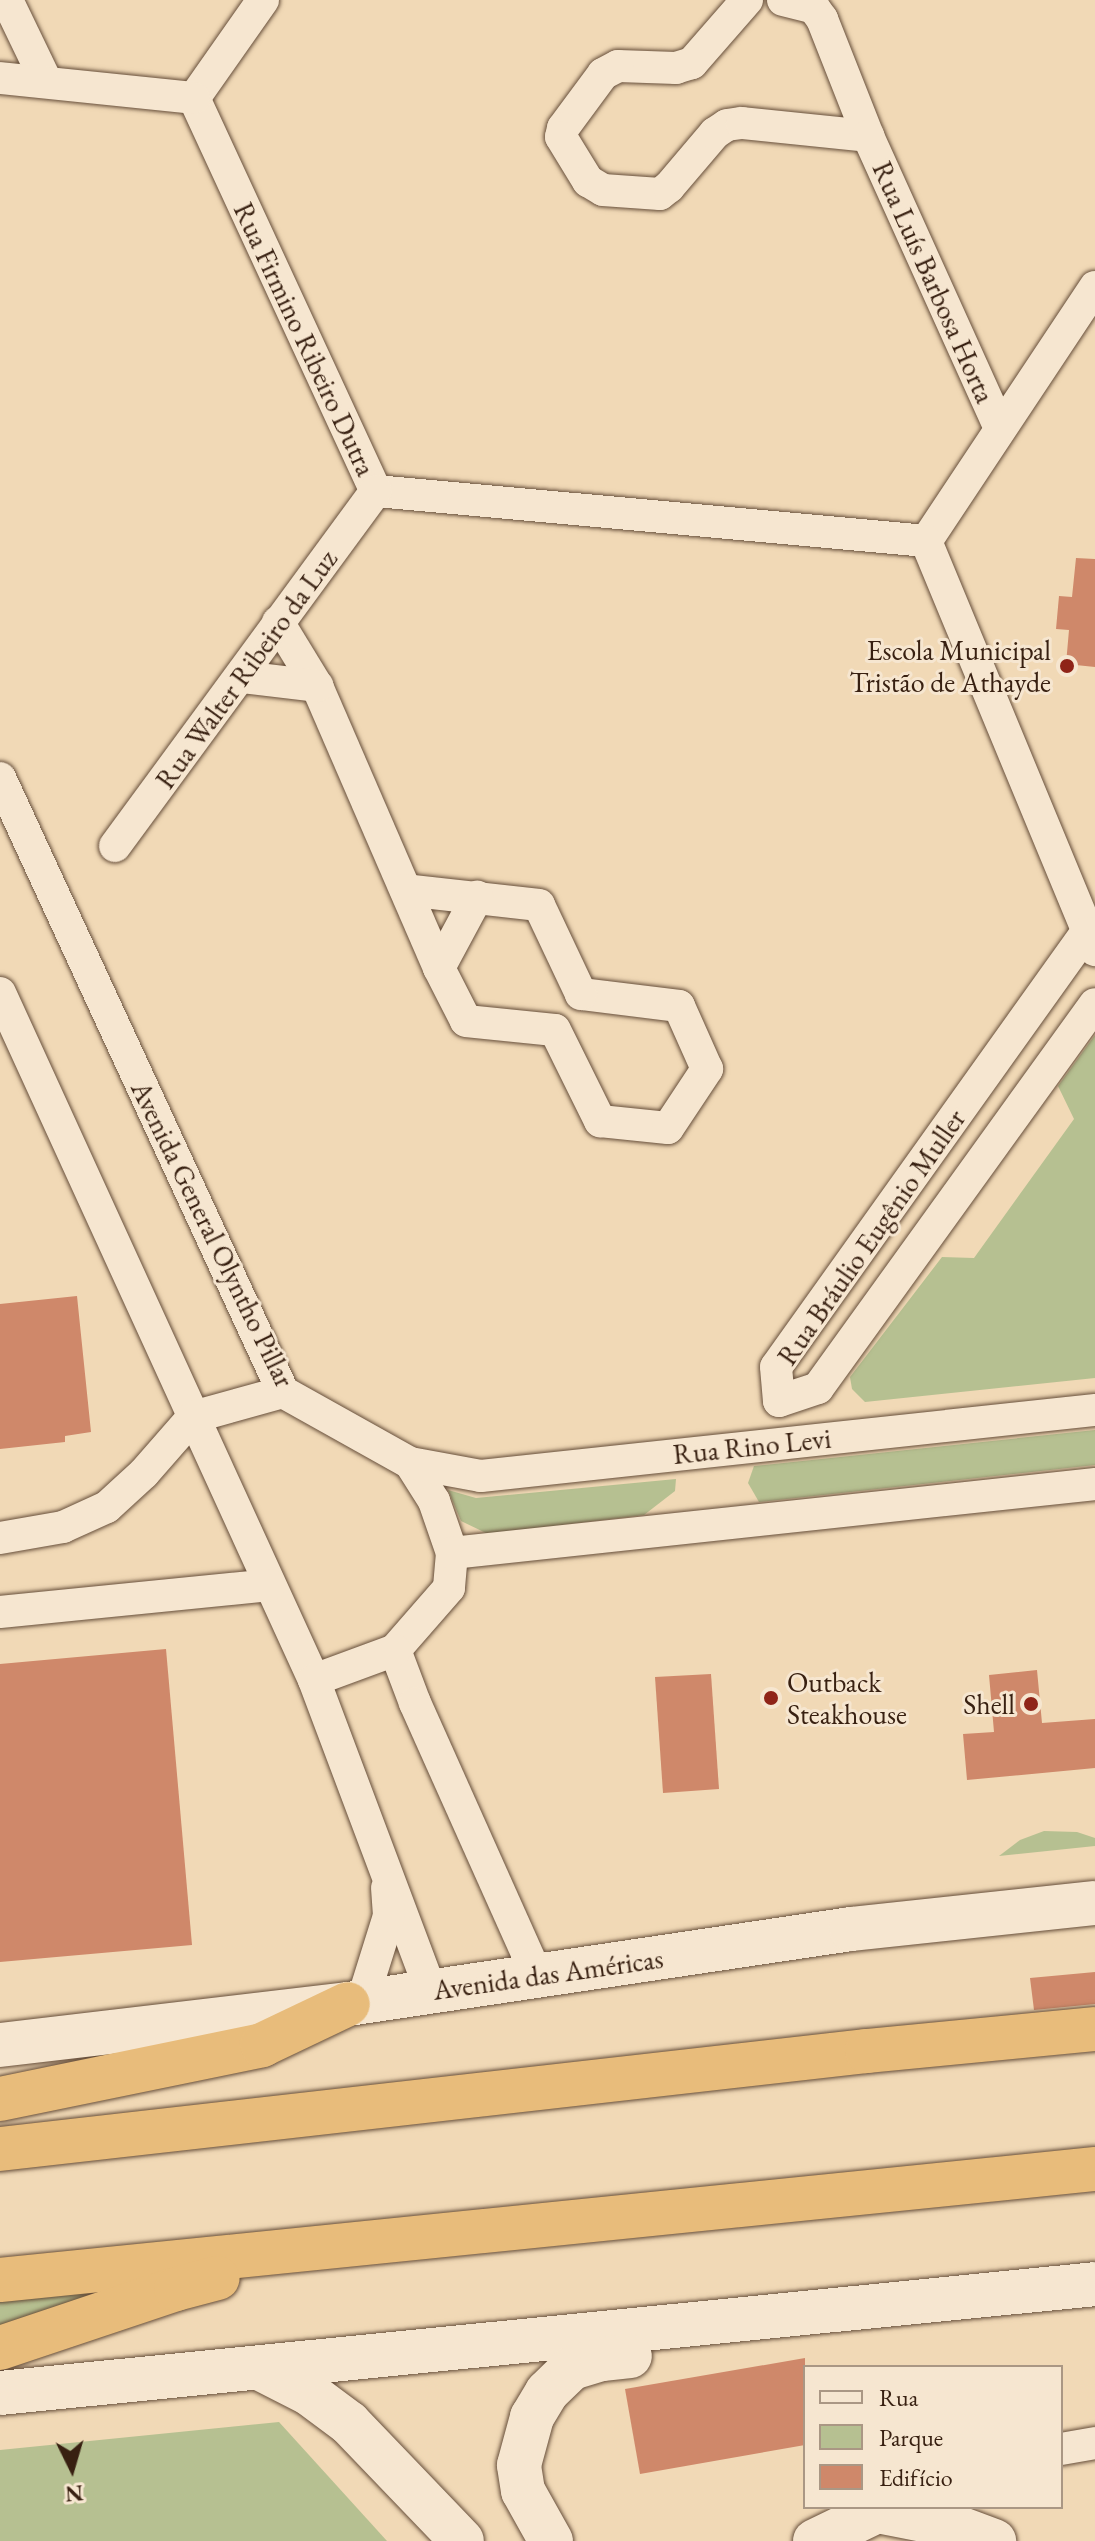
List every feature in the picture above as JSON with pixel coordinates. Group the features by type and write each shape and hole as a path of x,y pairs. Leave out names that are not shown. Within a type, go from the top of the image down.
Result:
{"highway":[{"path":"0,2099 262,2045 355,2003"},
{"path":"0,2149 867,2051 1095,2029"},
{"path":"0,2280 1095,2169"},
{"path":"0,2348 176,2289 363,2241"}],"main road":[{"name":"Avenida das Américas","path":"0,2045 355,2003 851,1929 1095,1903"},
{"path":"0,2393 1095,2284"},
{"path":"551,2541 523,2491 519,2465 532,2417 547,2392 572,2368 602,2359 649,2355 692,2324"},
{"path":"261,2369 310,2394 349,2423 462,2541"},
{"path":"815,2541 882,2509 954,2526 994,2541"}],"street":[{"path":"0,78 194,98 263,0"},
{"name":"Rua Luís Barbosa Horta","path":"747,0 692,63 676,68 618,66 603,74 563,128 561,137 588,181 603,190 660,194 715,133 727,125 742,123 868,136"},
{"name":"Rua Luís Barbosa Horta","path":"783,0 814,8 822,19 868,136 1000,429"},
{"path":"5,5 46,81"},
{"name":"Rua Firmino Ribeiro Dutra","path":"194,98 376,491 926,541"},
{"path":"926,541 1095,287"},
{"name":"Rua Walter Ribeiro da Luz","path":"115,846 376,491"},
{"name":"Rua Bráulio Eugênio Muller","path":"926,541 1092,939 776,1367 779,1401 818,1388 1095,1004"},
{"path":"278,622 317,686 439,968 466,1021 555,1030 600,1121 668,1128 707,1069 679,1006 581,994 539,905 406,890"},
{"path":"242,677 317,686"},
{"name":"Avenida General Olyntho Pillar","path":"0,778 283,1392 410,1463 434,1501 452,1553 449,1588 395,1650"},
{"path":"439,968 477,897"},
{"path":"0,993 314,1680 431,1991"},
{"path":"0,1538 63,1527 107,1507 144,1473 193,1417 283,1392"},
{"name":"Rua Rino Levi","path":"410,1463 481,1476 1095,1410"},
{"path":"452,1553 1095,1484"},
{"path":"0,1612 270,1585"},
{"path":"314,1680 395,1650 415,1703 536,1974"},
{"path":"355,2003 389,1916 386,1873"},
{"path":"1063,2449 1095,2443"}],"green space":[{"path":"1095,1035 1095,1378 865,1402 852,1389 850,1377 942,1257 974,1258 1074,1119 1058,1086"},
{"path":"1095,1430 1095,1465 759,1502 748,1483 754,1466"},
{"path":"676,1479 675,1491 644,1515 488,1534 461,1521 448,1490 476,1498"},
{"path":"1044,1831 1077,1832 1095,1838 1095,1846 999,1856 1020,1840"},
{"path":"118,2289 0,2332 0,2299"},
{"path":"279,2422 387,2541 0,2541 0,2450"}],"building":[{"path":"1076,558 1095,559 1095,667 1066,664 1069,630 1056,629 1059,596 1072,597"},
{"path":"77,1296 91,1432 65,1436 65,1442 0,1449 0,1304"},
{"path":"166,1649 192,1945 0,1962 0,1664"},
{"path":"1037,1670 1042,1723 1095,1719 1095,1768 967,1780 963,1734 994,1732 989,1675"},
{"path":"711,1674 719,1789 663,1793 655,1677"},
{"path":"1095,1972 1095,2004 1034,2010 1030,1978"},
{"path":"805,2358 803,2445 640,2474 625,2389"}],"place":[{"name":"Escola Municipal Tristão de Athayde","path":"1067,666"},
{"name":"Outback Steakhouse","path":"771,1698"},
{"name":"Shell","path":"1031,1704"}]}
